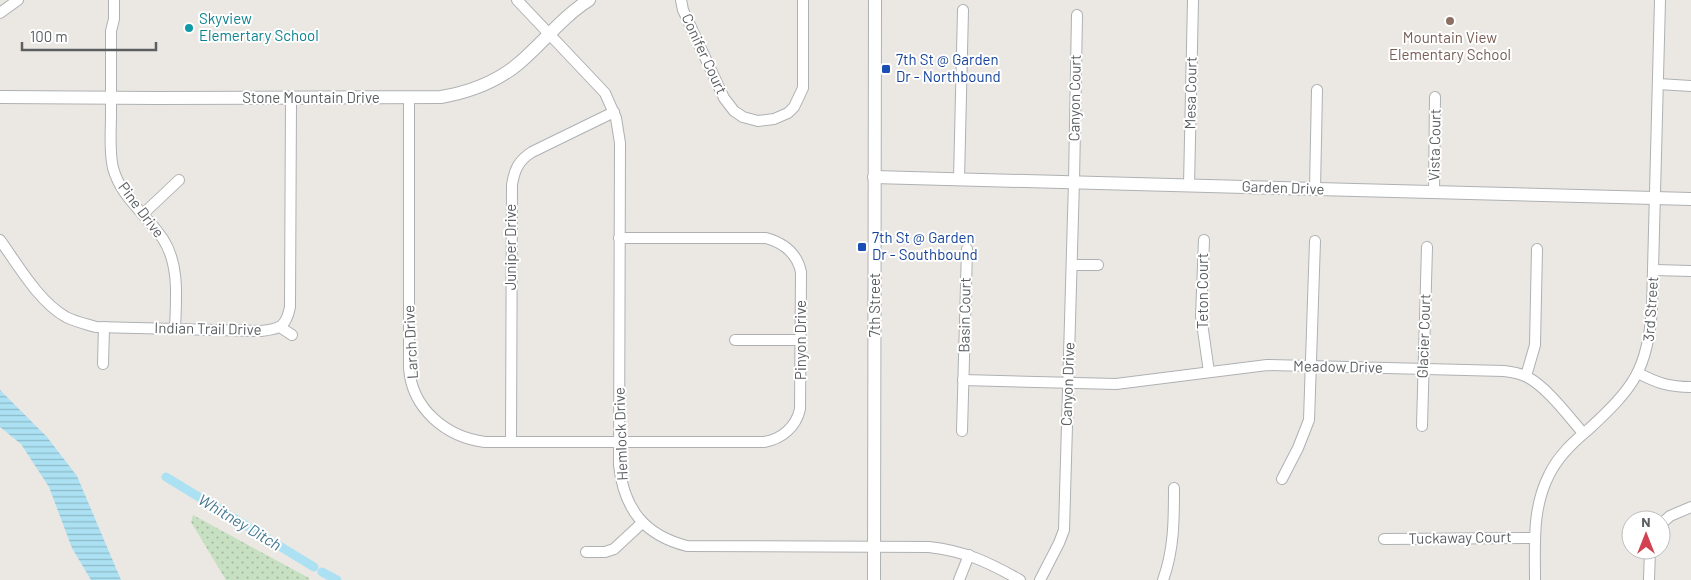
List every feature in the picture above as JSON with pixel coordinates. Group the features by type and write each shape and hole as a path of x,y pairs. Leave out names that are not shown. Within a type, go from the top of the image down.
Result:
{"street":[{"path":"0,13 18,0"},
{"name":"Pine Drive","path":"114,0 114,19 111,31 111,146 113,168 124,192 164,240 174,266 176,278 175,329"},
{"name":"Hemlock Drive","path":"517,0 605,93 614,112 619,130 619,465 622,489 642,523 660,536 687,546 929,547 949,549 969,555 1020,580"},
{"name":"Stone Mountain Drive","path":"0,96 441,97 462,93 486,84 518,64 572,12 589,0"},
{"name":"Conifer Court","path":"681,0 683,10 730,107 743,117 758,121 774,119 788,113 794,107 803,88 803,0"},
{"name":"7th Street","path":"874,580 875,0"},
{"name":"Mesa Court","path":"1188,185 1193,0"},
{"name":"3rd Street","path":"1535,580 1535,518 1548,476 1558,459 1618,401 1638,373 1647,351 1651,333 1660,0"},
{"path":"960,179 963,10"},
{"name":"Canyon Court","path":"1074,181 1077,15"},
{"path":"1658,84 1691,86"},
{"path":"1315,189 1317,90"},
{"name":"Vista Court","path":"1434,192 1436,97"},
{"name":"Indian Trail Drive","path":"0,240 40,294 57,311 78,322 96,327 274,330 280,327 288,317 290,307 291,98"},
{"name":"Larch Drive","path":"409,98 409,368 412,386 423,407 432,418 451,432 473,440 511,442 619,441"},
{"name":"Juniper Drive","path":"511,442 512,185 514,172 524,157 532,152 614,112"},
{"name":"Garden Drive","path":"874,177 1691,199"},
{"path":"143,214 179,180"},
{"name":"Canyon Drive","path":"1040,580 1064,530 1074,181"},
{"name":"Pinyon Drive","path":"619,238 766,238 780,243 796,258 800,266 801,340 799,414 792,428 776,439 764,442 619,441"},
{"name":"Teton Court","path":"1204,240 1201,316 1209,372"},
{"path":"1282,479 1298,448 1309,420 1315,241"},
{"name":"Glacier Court","path":"1422,426 1427,247"},
{"name":"Basin Court","path":"962,431 967,249"},
{"path":"1526,376 1535,345 1538,249"},
{"path":"1072,265 1098,265"},
{"path":"1654,270 1691,271"},
{"path":"103,364 104,327"},
{"path":"280,327 292,335"},
{"path":"735,340 801,340"},
{"name":"Meadow Drive","path":"1068,383 1116,384 1267,366 1504,371 1526,376 1548,394 1583,433"},
{"path":"1638,373 1661,384 1691,387"},
{"path":"963,380 1068,383"},
{"path":"1164,580 1170,560 1174,533 1174,488"},
{"path":"1671,516 1691,507"},
{"path":"586,552 610,551 642,523"},
{"name":"Tuckaway Court","path":"1384,539 1535,538"},
{"path":"958,580 969,555"},
{"path":"1649,580 1650,560"}],"green space":[{"path":"193,515 309,578 309,580 226,580 191,522"}],"water":[{"path":"0,390 47,437 77,476 121,580 91,580 72,548 49,487 21,444 0,427"}],"waterway":[{"name":"Whitney Ditch","path":"166,477 314,567"},
{"name":"Whitney Ditch","path":"322,572 337,580"}],"place":[{"name":"Mountain View Elementary School","path":"1450,21"},
{"name":"Skyview Elemertary School","path":"189,28"},
{"name":"7th St @ Garden Dr - Northbound","path":"886,69"},
{"name":"7th St @ Garden Dr - Southbound","path":"862,247"}]}
